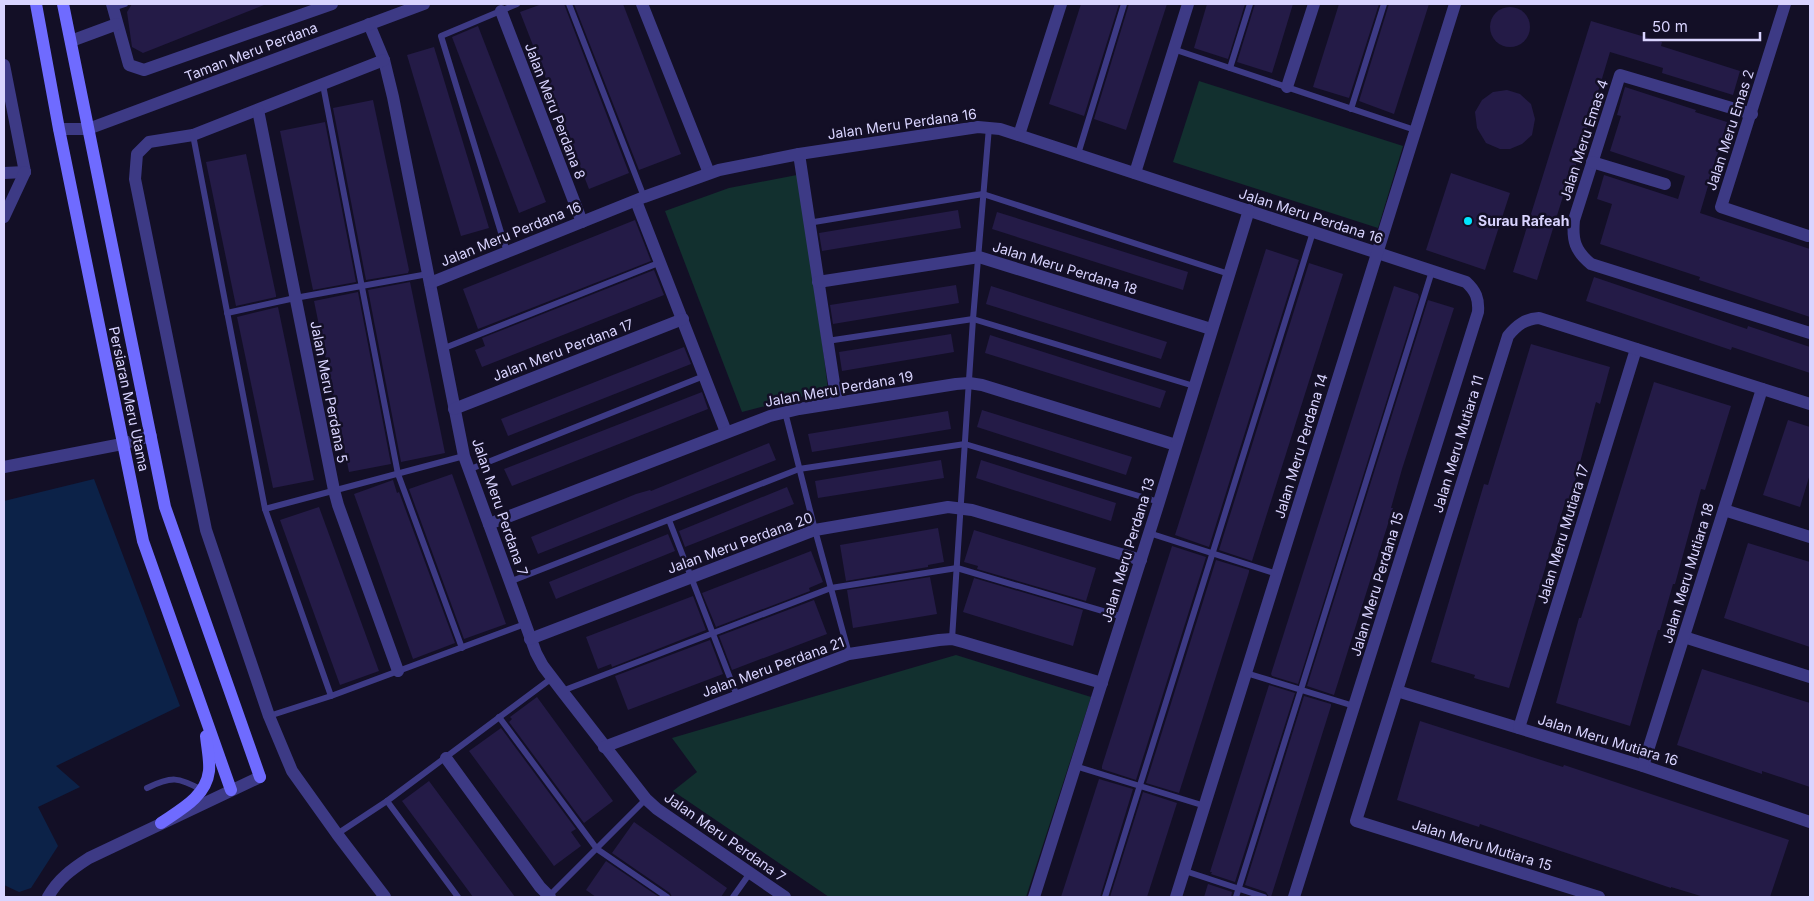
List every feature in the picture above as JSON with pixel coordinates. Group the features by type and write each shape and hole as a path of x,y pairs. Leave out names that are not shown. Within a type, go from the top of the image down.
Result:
{"main road":[{"name":"Persiaran Meru Utama","path":"36,4 59,129 143,541 231,790"},
{"name":"Persiaran Meru Utama","path":"63,4 170,522 260,777"},
{"path":"161,823 193,800 202,790 209,770 204,714"}],"street":[{"path":"117,5 117,24 129,65 144,70 332,4"},
{"name":"Taman Meru Perdana","path":"88,129 424,4"},
{"path":"642,4 708,173"},
{"path":"1019,135 1061,4"},
{"path":"1135,173 1188,4"},
{"path":"1287,87 1314,4"},
{"name":"Jalan Meru Perdana 14","path":"1176,897 1455,4"},
{"name":"Jalan Meru Emas 2","path":"1786,4 1721,207 1809,232"},
{"name":"Jalan Meru Perdana 8","path":"500,11 582,222"},
{"path":"71,41 117,24"},
{"name":"Jalan Meru Perdana 7","path":"369,24 384,60 393,97 464,456 530,639 539,659 646,800 785,897"},
{"path":"384,60 193,135 149,142 137,154 135,179 206,530 269,716 292,771 385,897"},
{"path":"4,66 7,100 25,172 4,218"},
{"name":"Jalan Meru Emas 4","path":"1752,114 1620,75 1574,220 1573,233 1575,245 1581,257 1591,264 1810,333"},
{"name":"Jalan Meru Perdana 5","path":"258,110 334,490 398,671"},
{"name":"Jalan Meru Perdana 16","path":"429,278 507,252 708,173 730,167 799,154 978,126 989,126 1466,282"},
{"path":"59,129 88,129"},
{"path":"799,154 808,223 837,403"},
{"path":"1592,162 1665,184"},
{"path":"4,173 25,172"},
{"path":"640,199 660,262 726,432"},
{"name":"Jalan Meru Perdana 13","path":"1034,897 1159,502 1248,210"},
{"name":"Jalan Meru Perdana 18","path":"818,282 978,257 1212,329"},
{"name":"Jalan Meru Perdana 15","path":"1294,897 1478,312 1479,303 1477,295 1466,282"},
{"name":"Jalan Meru Mutiara 11","path":"1356,821 1508,336 1521,323 1539,318 1810,404"},
{"name":"Jalan Meru Perdana 17","path":"454,409 683,319"},
{"name":"Jalan Meru Mutiara 17","path":"1519,728 1636,349"},
{"name":"Jalan Meru Perdana 19","path":"489,524 726,432 785,412 969,382 1176,445"},
{"name":"Jalan Meru Mutiara 18","path":"1643,766 1762,388"},
{"path":"4,467 122,444 151,436"},
{"name":"Jalan Meru Perdana 20","path":"530,639 690,576 815,530 948,507 961,507 1140,560"},
{"path":"1724,510 1810,537"},
{"path":"1684,637 1810,677"},
{"name":"Jalan Meru Perdana 21","path":"604,747 849,654 952,639 1102,683"},
{"name":"Jalan Meru Mutiara 16","path":"1397,691 1643,766 1810,822"},
{"path":"446,758 549,897"},
{"path":"48,897 57,883 76,866 89,858 260,777"},
{"name":"Jalan Meru Mutiara 15","path":"1356,821 1599,897"}],"lane":[{"path":"507,252 441,36 517,4"},
{"path":"569,4 640,199"},
{"path":"1078,154 1124,4"},
{"path":"1230,68 1250,4"},
{"path":"1351,109 1384,4"},
{"path":"1173,49 1415,130"},
{"path":"323,85 398,474 462,648"},
{"path":"952,639 973,319 989,126"},
{"path":"193,135 265,508 331,696"},
{"path":"808,223 983,194 1229,274"},
{"path":"1105,897 1313,232"},
{"path":"442,349 660,262"},
{"path":"1236,897 1432,271"},
{"path":"226,313 295,298 429,278"},
{"path":"828,341 973,319 1194,386"},
{"path":"468,470 704,376"},
{"path":"785,412 849,654"},
{"path":"509,582 799,469 965,444 1159,502"},
{"path":"265,508 464,456"},
{"path":"669,520 737,696"},
{"path":"1149,534 1277,574"},
{"path":"562,691 831,588 957,568 1123,617"},
{"path":"269,716 331,696 525,624"},
{"path":"1246,673 1354,706"},
{"path":"337,834 387,801 552,678"},
{"path":"499,717 597,849 666,897"},
{"path":"1075,766 1205,806"},
{"path":"147,788 172,778 188,782 202,790"},
{"path":"549,897 646,800"},
{"path":"387,801 458,897"},
{"path":"1185,871 1264,897"},
{"path":"733,897 750,872"}],"green space":[{"path":"1199,81 1403,146 1378,228 1173,162"},
{"path":"802,174 828,390 742,412 665,211 729,188"},
{"path":"956,655 1091,697 1026,897 829,897 673,791 697,772 672,738"}],"water":[{"path":"94,479 180,706 56,766 80,787 38,807 58,846 31,888 19,892 4,885 4,501"}],"building":[{"path":"132,4 264,5 143,53 132,47 127,12"},
{"path":"542,4 564,4 629,173 589,189 520,12"},
{"path":"574,4 623,4 681,154 639,170"},
{"path":"1081,4 1119,4 1084,116 1049,104"},
{"path":"1129,4 1167,4 1126,130 1094,119"},
{"path":"1207,4 1245,4 1228,59 1194,48"},
{"path":"1255,4 1293,4 1272,73 1237,62"},
{"path":"1339,4 1379,4 1349,98 1313,87"},
{"path":"1389,4 1429,4 1394,114 1359,101"},
{"path":"1510,7 1524,13 1530,27 1524,41 1510,47 1496,41 1490,27 1496,13"},
{"path":"1591,21 1662,42 1661,46 1740,71 1733,95 1662,73 1663,68 1610,52 1572,178 1569,177 1537,280 1513,272"},
{"path":"478,26 546,202 519,213 452,37"},
{"path":"434,47 489,228 461,236 407,55"},
{"path":"1625,87 1727,122 1700,213 1810,249 1810,317 1699,280 1700,277 1600,244 1612,204 1597,199 1604,175 1678,199 1685,176 1610,151 1621,116 1617,115"},
{"path":"1507,90 1520,94 1531,104 1535,119 1532,135 1522,144 1510,149 1500,149 1486,143 1477,128 1475,112 1482,100 1493,92"},
{"path":"373,100 409,270 408,273 366,280 333,108"},
{"path":"325,122 356,282 313,290 280,131"},
{"path":"246,154 276,297 236,306 206,162"},
{"name":"Surau Rafeah","path":"1451,173 1510,193 1485,270 1426,250"},
{"path":"958,210 961,228 822,251 819,233"},
{"path":"997,212 1188,272 1183,290 992,229"},
{"path":"635,220 651,261 478,329 463,289"},
{"path":"1266,249 1299,260 1209,547 1175,535"},
{"path":"1309,263 1343,274 1252,561 1219,550"},
{"path":"654,270 664,295 482,367 475,350 485,346 482,338"},
{"path":"1594,277 1747,329 1748,326 1810,347 1810,373 1732,347 1731,350 1586,301"},
{"path":"410,282 445,453 401,462 368,290"},
{"path":"956,285 959,303 833,324 830,305"},
{"path":"991,286 1167,342 1161,359 986,304"},
{"path":"1394,286 1418,294 1419,297 1298,684 1272,676 1271,674"},
{"path":"358,292 391,464 349,472 314,301"},
{"path":"1428,300 1454,308 1402,469 1391,508 1393,508 1334,695 1307,686"},
{"path":"278,307 314,480 273,488 237,317"},
{"path":"951,334 954,352 842,371 839,352"},
{"path":"990,335 1166,391 1160,408 985,353"},
{"path":"1531,344 1610,367 1600,404 1596,402 1570,500 1566,499 1509,688 1474,678 1475,675 1431,662 1484,484 1488,485"},
{"path":"684,347 691,364 508,436 501,419"},
{"path":"1654,382 1731,406 1705,490 1701,489 1675,584 1673,584 1660,630 1658,630 1630,726 1556,703 1579,618 1581,618"},
{"path":"702,392 708,409 512,486 504,469"},
{"path":"982,410 1132,457 1126,475 977,427"},
{"path":"948,411 951,429 812,452 808,434"},
{"path":"1788,420 1810,427 1810,474 1800,507 1763,495"},
{"path":"769,443 776,460 538,554 531,537"},
{"path":"941,460 944,478 818,498 815,481"},
{"path":"981,460 1116,503 1111,521 976,478"},
{"path":"452,474 506,624 464,639 409,489"},
{"path":"393,480 455,643 413,659 354,494"},
{"path":"787,487 794,504 685,547 679,531"},
{"path":"319,507 379,671 340,685 280,520"},
{"path":"938,528 944,562 928,565 928,567 846,581 840,545"},
{"path":"974,530 1096,568 1086,601 977,569 978,566 964,562"},
{"path":"668,534 675,551 556,599 549,582"},
{"path":"1748,543 1810,562 1810,647 1724,618"},
{"path":"1172,546 1206,557 1136,780 1102,769 1102,766"},
{"path":"811,551 823,582 809,588 810,591 716,627 702,593"},
{"path":"1216,560 1249,570 1249,572 1179,793 1146,783"},
{"path":"930,577 937,614 853,628 847,590"},
{"path":"974,578 1083,610 1073,646 963,612"},
{"path":"693,596 706,630 612,667 611,664 598,669 586,637"},
{"path":"814,600 827,634 732,670 719,636"},
{"path":"710,640 723,674 628,710 615,676"},
{"path":"1702,669 1810,703 1810,787 1762,771 1762,774 1677,745"},
{"path":"1269,685 1295,693 1235,882 1210,872"},
{"path":"1304,696 1331,704 1331,706 1271,897 1269,897 1266,892 1245,885"},
{"path":"537,697 613,801 584,823 509,722 512,719 510,717"},
{"path":"1420,721 1563,767 1564,765 1789,840 1770,897 1704,897 1671,888 1480,824 1479,827 1397,800"},
{"path":"501,728 576,829 571,832 581,846 554,866 469,751"},
{"path":"1099,779 1133,789 1100,897 1061,897"},
{"path":"429,781 515,897 473,897 402,801"},
{"path":"1143,792 1177,803 1147,897 1110,897"},
{"path":"634,822 727,888 721,897 672,897 670,893 612,853"},
{"path":"606,861 659,897 596,897 586,890"},
{"path":"1208,884 1232,892 1231,897 1204,897"}],"place":[{"name":"Surau Rafeah","path":"1468,221"}]}
